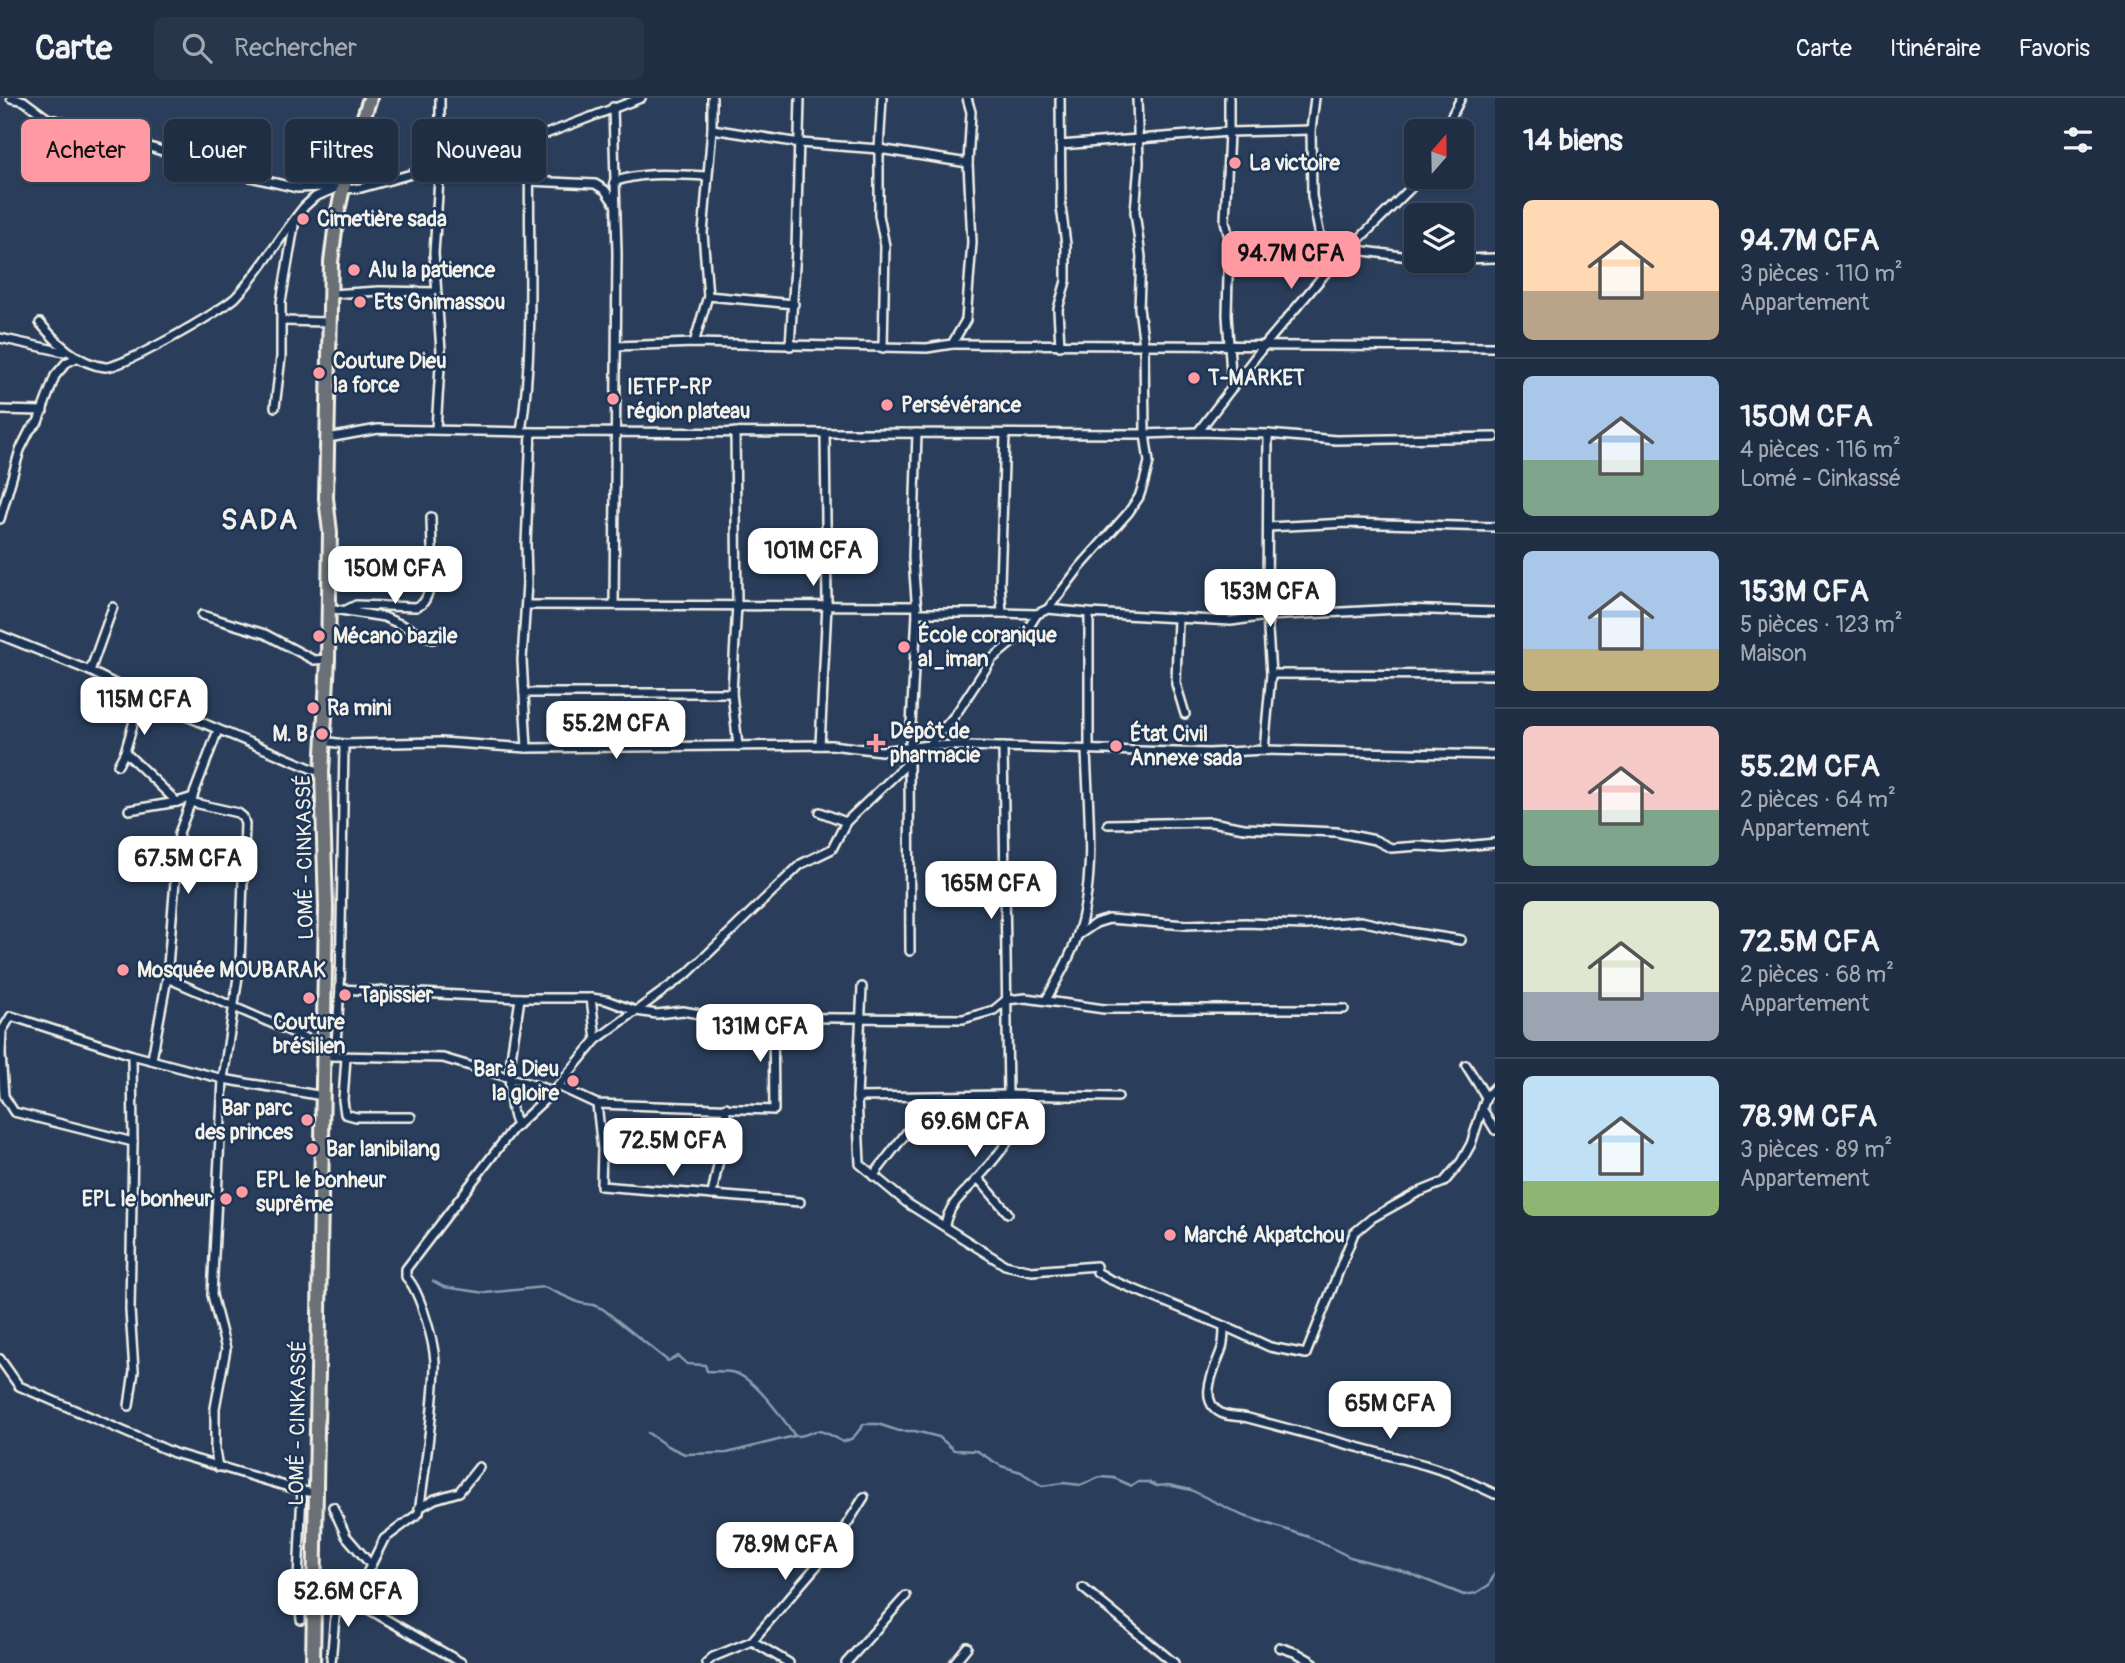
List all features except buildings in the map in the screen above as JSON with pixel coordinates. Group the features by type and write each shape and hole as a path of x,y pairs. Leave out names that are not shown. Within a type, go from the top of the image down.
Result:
{"highway":[{"name":"LOMÉ - CINKASSÉ","path":"313,1663 315,1588 309,1492 323,1096 327,1052 327,907 322,772 328,659 330,532 326,498 329,322 332,251 340,189 370,98"}],"street":[{"path":"11,98 24,101 47,118 105,133 229,172 298,188 361,188 412,173"},
{"path":"440,98 440,119"},
{"path":"546,134 641,98"},
{"path":"694,343 708,296 703,233 712,98"},
{"path":"790,346 794,304 800,98"},
{"path":"882,98 879,215 885,246 883,348"},
{"path":"952,344 966,320 972,242 968,163 971,131 967,98"},
{"path":"1060,98 1061,207 1066,244 1066,281 1058,309 1060,346"},
{"path":"526,605 827,605 1037,614 1048,609 1139,497 1149,462 1145,434 1144,345 1139,308 1141,257 1135,212 1137,98"},
{"path":"1229,98 1225,221 1229,239 1227,315 1232,388"},
{"path":"1315,98 1311,130 1312,196 1321,241 1329,252 1329,269"},
{"path":"1450,119 1461,98"},
{"path":"613,107 617,346 614,605"},
{"path":"712,129 800,143 879,149 968,163"},
{"path":"1060,145 1138,137 1311,130"},
{"path":"614,182 625,178 663,174 706,176"},
{"path":"436,429 441,351 434,253 439,182"},
{"path":"521,432 529,375 529,182"},
{"path":"546,182 595,184 605,190 615,205"},
{"path":"0,338 51,347 107,368 121,365 234,299 295,218 315,197 340,189"},
{"path":"1198,432 1263,346 1329,269 1410,189"},
{"path":"275,407 281,357 281,303 295,218"},
{"path":"1350,249 1404,256"},
{"path":"1474,259 1495,258"},
{"path":"331,294 436,292"},
{"path":"708,296 794,304"},
{"path":"282,321 329,322"},
{"path":"40,323 58,344 78,357"},
{"path":"617,346 694,343 883,348 927,348 952,344 1495,347"},
{"path":"0,519 20,450 43,411 57,372 78,357"},
{"path":"0,410 43,411"},
{"path":"328,438 378,429 1005,434 1198,432 1336,440 1495,438"},
{"path":"527,748 522,660 531,432"},
{"path":"735,432 737,604 732,694 738,746"},
{"path":"820,745 827,605 825,433"},
{"path":"911,951 909,762 917,609 913,558 917,433"},
{"path":"1002,613 1000,583 1005,434"},
{"path":"1264,750 1271,674 1267,616 1268,434"},
{"path":"346,610 356,605 416,607 422,604 429,592 431,577 431,517"},
{"path":"1268,527 1346,523 1495,527"},
{"path":"90,671 113,607"},
{"path":"328,608 384,617 433,639"},
{"path":"1048,609 1231,621 1267,616 1399,609 1495,611"},
{"path":"1046,1000 1077,936 1089,873 1089,613"},
{"path":"202,614 265,634 314,660 328,659"},
{"path":"929,746 956,714 992,659 1027,630 1037,614"},
{"path":"1178,618 1176,684 1185,714"},
{"path":"0,635 90,671 141,697 322,772"},
{"path":"1271,674 1495,675"},
{"path":"524,693 732,694"},
{"path":"118,765 125,752 141,697"},
{"path":"152,1059 167,978 179,833 218,730"},
{"path":"323,741 344,744 440,742 527,748 820,745 863,747 881,751 929,746 1209,753 1264,750 1495,755"},
{"path":"327,1052 340,989 344,744"},
{"path":"1003,747 1008,1095"},
{"path":"125,752 177,802"},
{"path":"349,1598 356,1595 384,1539 419,1513 435,1362 423,1309 416,1290 406,1277 405,1269 481,1168 517,1126 556,1089 596,1040 688,973 801,864 832,849 846,822 909,762"},
{"path":"129,810 192,799 238,813 243,817 240,963 223,1079 212,1295 226,1349 215,1408 215,1451 218,1467"},
{"path":"820,812 846,822"},
{"path":"1108,824 1210,822 1244,828 1336,832 1375,840 1391,848 1444,848 1495,843"},
{"path":"327,907 342,915"},
{"path":"1077,936 1096,923 1109,919 1186,925 1306,925 1362,920 1409,932 1461,940"},
{"path":"167,978 327,1052 345,1057 443,1058 510,1080 556,1089 597,1104 774,1110 774,1017"},
{"path":"862,988 858,1097 860,1164 873,1176 907,1203 1005,1265 1032,1271 1096,1266 1097,1272 1109,1279 1270,1347 1306,1354 1354,1233 1372,1217 1444,1182 1461,1162 1471,1144 1486,1097 1495,1087"},
{"path":"340,989 520,998 591,998 615,1002 636,1011 657,1014 692,1012 716,1017 963,1019 994,1010 1006,1000 1026,998 1104,1009 1343,1009"},
{"path":"517,1126 511,1112 510,1080 520,998"},
{"path":"591,998 596,1040"},
{"path":"133,1142 14,1112 4,1096 1,1054 2,1031 10,1016 132,1055 223,1079 323,1096"},
{"path":"129,1406 134,1371 130,1310 132,1055"},
{"path":"345,1057 345,1114 356,1117 411,1117"},
{"path":"1466,1065 1486,1097"},
{"path":"858,1097 1118,1097"},
{"path":"873,1176 934,1097"},
{"path":"945,1225 951,1206 978,1178 1027,1114 1033,1097"},
{"path":"597,1104 602,1149 601,1186 800,1202"},
{"path":"712,1195 719,1152 726,1130 726,1107"},
{"path":"1483,1110 1495,1130"},
{"path":"978,1178 1008,1213"},
{"path":"1224,1326 1223,1345 1209,1388 1210,1400 1215,1409 1224,1416 1248,1418 1425,1465 1495,1494"},
{"path":"0,1359 19,1386 174,1453 309,1492 298,1580 301,1620"},
{"path":"419,1508 435,1499 459,1492 479,1467"},
{"path":"706,1663 713,1657 752,1641 832,1548 864,1497"},
{"path":"333,1507 346,1536 371,1565"},
{"path":"315,1588 349,1598 462,1663"},
{"path":"1083,1588 1174,1663"},
{"path":"331,1663 337,1593"},
{"path":"846,1663 906,1596"},
{"path":"752,1641 789,1663"},
{"path":"954,1663 967,1647"},
{"path":"1279,1647 1314,1663"}],"waterway":[{"path":"433,1281 444,1287 485,1293 544,1287 580,1303 603,1309 668,1361 678,1356 687,1364 705,1365 707,1371 732,1372 743,1377 768,1400 795,1436 819,1431 843,1442 853,1438 864,1424 878,1424 899,1431 915,1431 939,1437 954,1450 977,1451 1001,1466 1021,1472 1042,1486 1063,1483 1081,1485 1100,1477 1114,1478 1132,1486 1138,1482 1148,1482 1157,1486 1168,1485 1191,1490 1241,1515 1309,1537 1350,1557 1403,1571 1464,1595 1476,1593 1489,1585 1495,1573"},
{"path":"648,1433 685,1454 727,1453 794,1436"}],"place":[{"name":"La victoire","path":"1235,163"},
{"name":"Cimetière sada","path":"303,219"},
{"name":"Alu la patience","path":"354,270"},
{"name":"Ets Gnimassou","path":"360,302"},
{"name":"Couture Dieu la force","path":"319,373"},
{"name":"T-MARKET","path":"1194,378"},
{"name":"IETFP-RP région plateau","path":"613,399"},
{"name":"Persévérance","path":"887,405"},
{"name":"Mécano bazile","path":"319,636"},
{"name":"École coranique al_iman","path":"904,647"},
{"name":"Ra mini","path":"313,708"},
{"name":"M. B","path":"322,734"},
{"name":"Dépôt de pharmacie","path":"876,743"},
{"name":"État Civil Annexe sada","path":"1116,746"},
{"name":"Mosquée MOUBARAK","path":"123,970"},
{"name":"Tapissier","path":"345,995"},
{"name":"Couture brésilien","path":"309,998"},
{"name":"Bar à Dieu la gloire","path":"573,1081"},
{"name":"Bar parc des princes","path":"307,1120"},
{"name":"Bar lanibilang","path":"312,1149"},
{"name":"EPL le bonheur suprême","path":"242,1192"},
{"name":"EPL le bonheur","path":"226,1199"},
{"name":"Marché Akpatchou","path":"1170,1235"}],"district":[{"name":"SADA","path":"260,520"}]}
